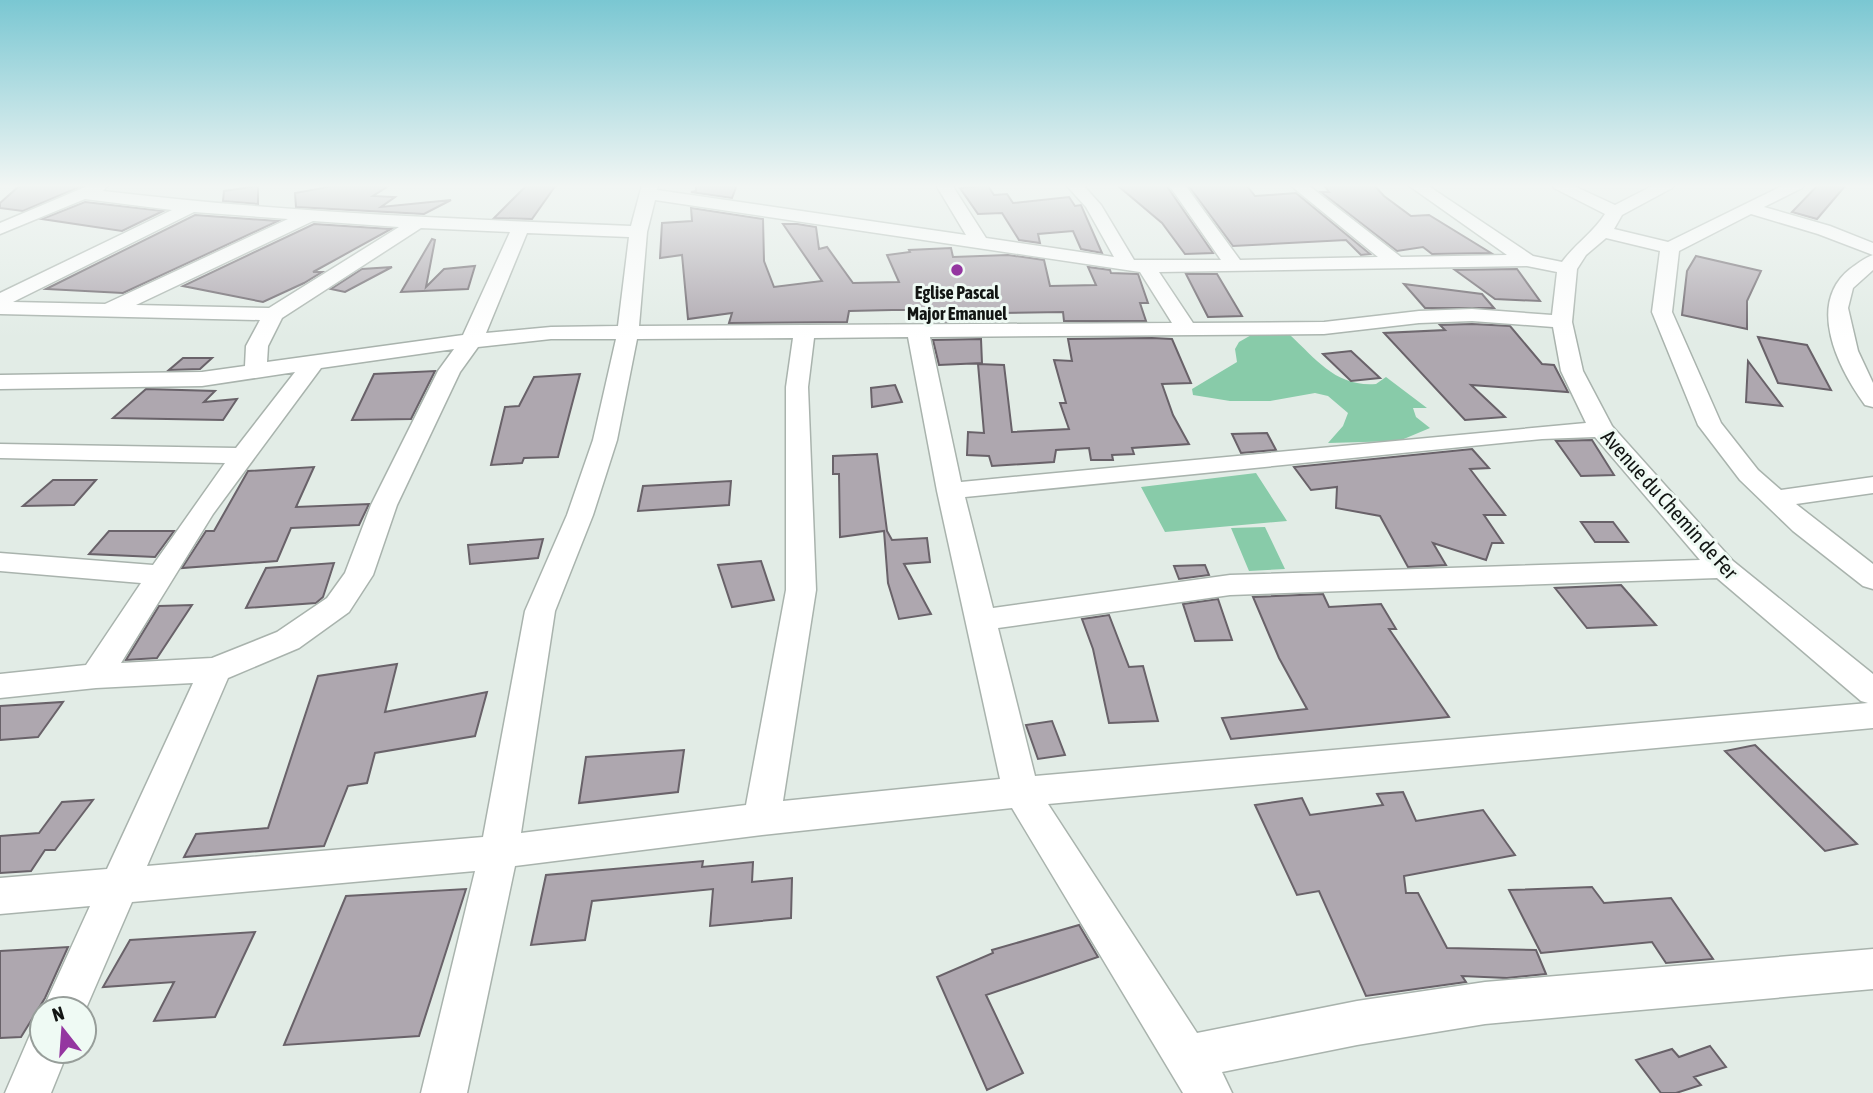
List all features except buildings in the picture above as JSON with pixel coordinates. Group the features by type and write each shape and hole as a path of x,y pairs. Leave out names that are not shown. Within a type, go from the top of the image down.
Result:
{"street":[{"path":"0,301 132,236"},
{"path":"106,311 266,236"},
{"path":"256,371 257,346 273,314 396,236"},
{"path":"0,686 96,676 215,670 288,640 338,605 359,575 384,505 419,428 449,371 472,340 517,236"},
{"path":"444,1093 499,852 540,611 580,515 605,440 628,331 638,236"},
{"path":"942,236 1137,266 1527,260 1567,269 1579,251 1595,236"},
{"path":"975,236 979,242"},
{"path":"1115,236 1187,330"},
{"path":"1214,236 1235,266"},
{"path":"1363,236 1396,262"},
{"path":"1491,236 1527,260"},
{"path":"1642,236 1670,248"},
{"path":"1670,248 1693,236"},
{"path":"1841,236 1873,249"},
{"path":"1670,248 1662,312 1710,425 1749,475 1803,525 1873,579"},
{"path":"1873,261 1846,283 1839,297 1843,339 1862,361 1862,387 1873,400"},
{"name":"Avenue du Chemin de Fer","path":"1567,269 1562,322 1572,371 1601,429 1723,568 1873,692"},
{"path":"0,308 273,314"},
{"path":"0,382 190,379 472,340 551,333 1324,328 1419,317 1472,315 1562,322"},
{"path":"762,819 801,590 797,400 804,332"},
{"path":"918,332 950,491 1021,792 1209,1093"},
{"path":"96,676 160,575 242,456 313,363"},
{"path":"950,491 1542,432 1601,429"},
{"path":"0,451 242,456"},
{"path":"1775,499 1873,485"},
{"path":"0,562 160,575"},
{"path":"980,620 1230,585 1723,568"},
{"path":"70,995 215,670"},
{"path":"0,896 499,852 762,819 1021,792 1873,715"},
{"path":"1188,1057 1357,1023 1485,1003 1872,970"},
{"path":"28,1093 40,1065"}],"green space":[{"path":"1253,334 1290,335 1328,370 1349,381 1376,384 1386,377 1427,408 1413,408 1416,417 1430,428 1399,441 1328,443 1343,426 1348,413 1328,396 1315,393 1270,401 1230,401 1193,395 1192,389 1237,362 1235,349 1239,342"},
{"path":"1256,473 1287,521 1165,532 1141,487"},
{"path":"1265,527 1285,569 1249,571 1231,528"}],"place":[{"name":"Eglise Pascal Major Emanuel","path":"957,270"}]}
